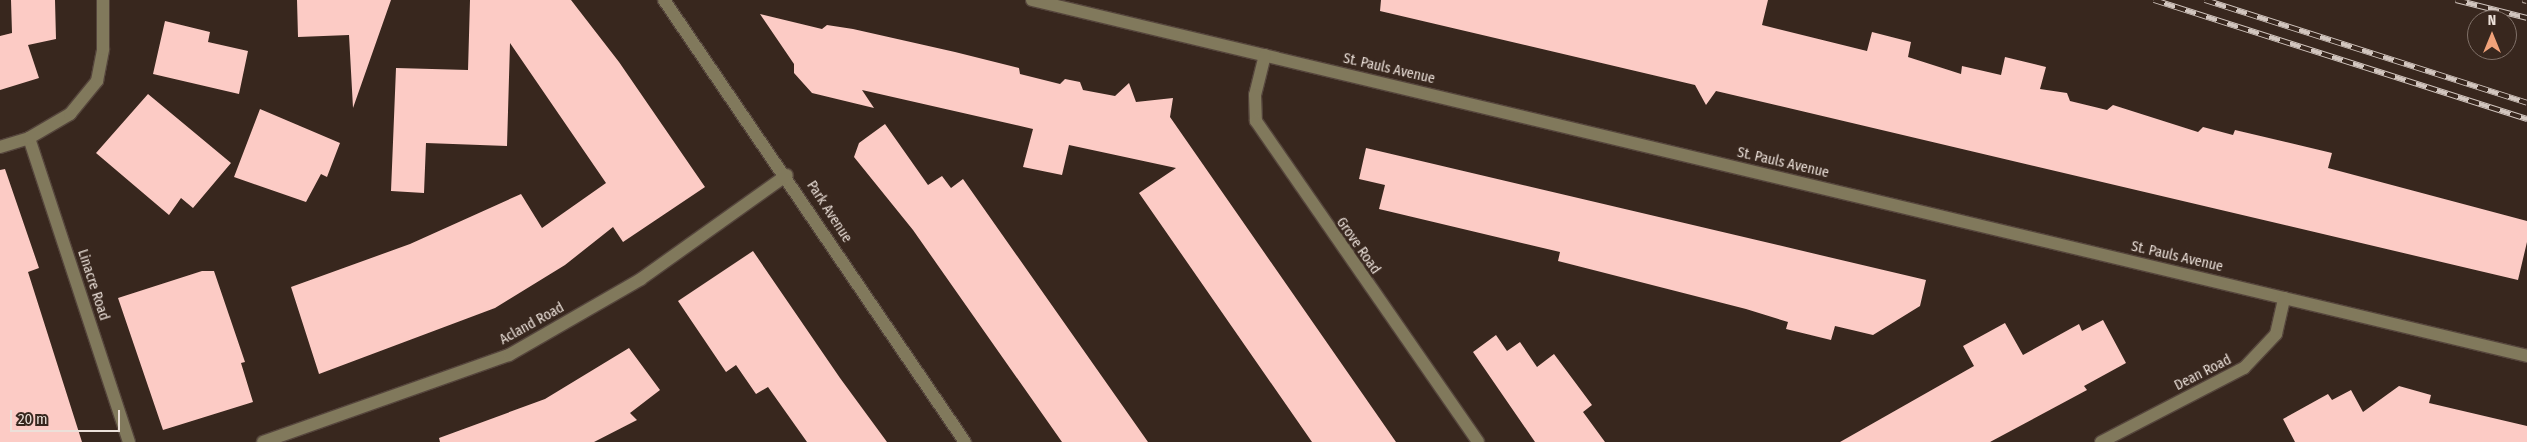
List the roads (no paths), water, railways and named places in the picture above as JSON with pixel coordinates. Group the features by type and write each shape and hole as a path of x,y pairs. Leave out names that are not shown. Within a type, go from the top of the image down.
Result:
{"street":[{"path":"0,147 29,138 70,114 98,81 103,49 103,0"},
{"name":"Park Avenue","path":"664,0 786,175 966,442"},
{"name":"St. Pauls Avenue","path":"1032,0 2527,356"},
{"name":"Grove Road","path":"1265,55 1255,94 1256,121 1478,442"},
{"name":"Linacre Road","path":"29,138 129,442"},
{"name":"Acland Road","path":"264,442 509,356 641,279 786,175"},
{"name":"Dean Road","path":"2101,442 2244,368 2276,334 2284,298"}],"railway":[{"path":"2154,0 2527,119"},
{"path":"2205,0 2527,103"},
{"path":"2456,0 2527,18"},
{"path":"2523,0 2527,1"}]}
